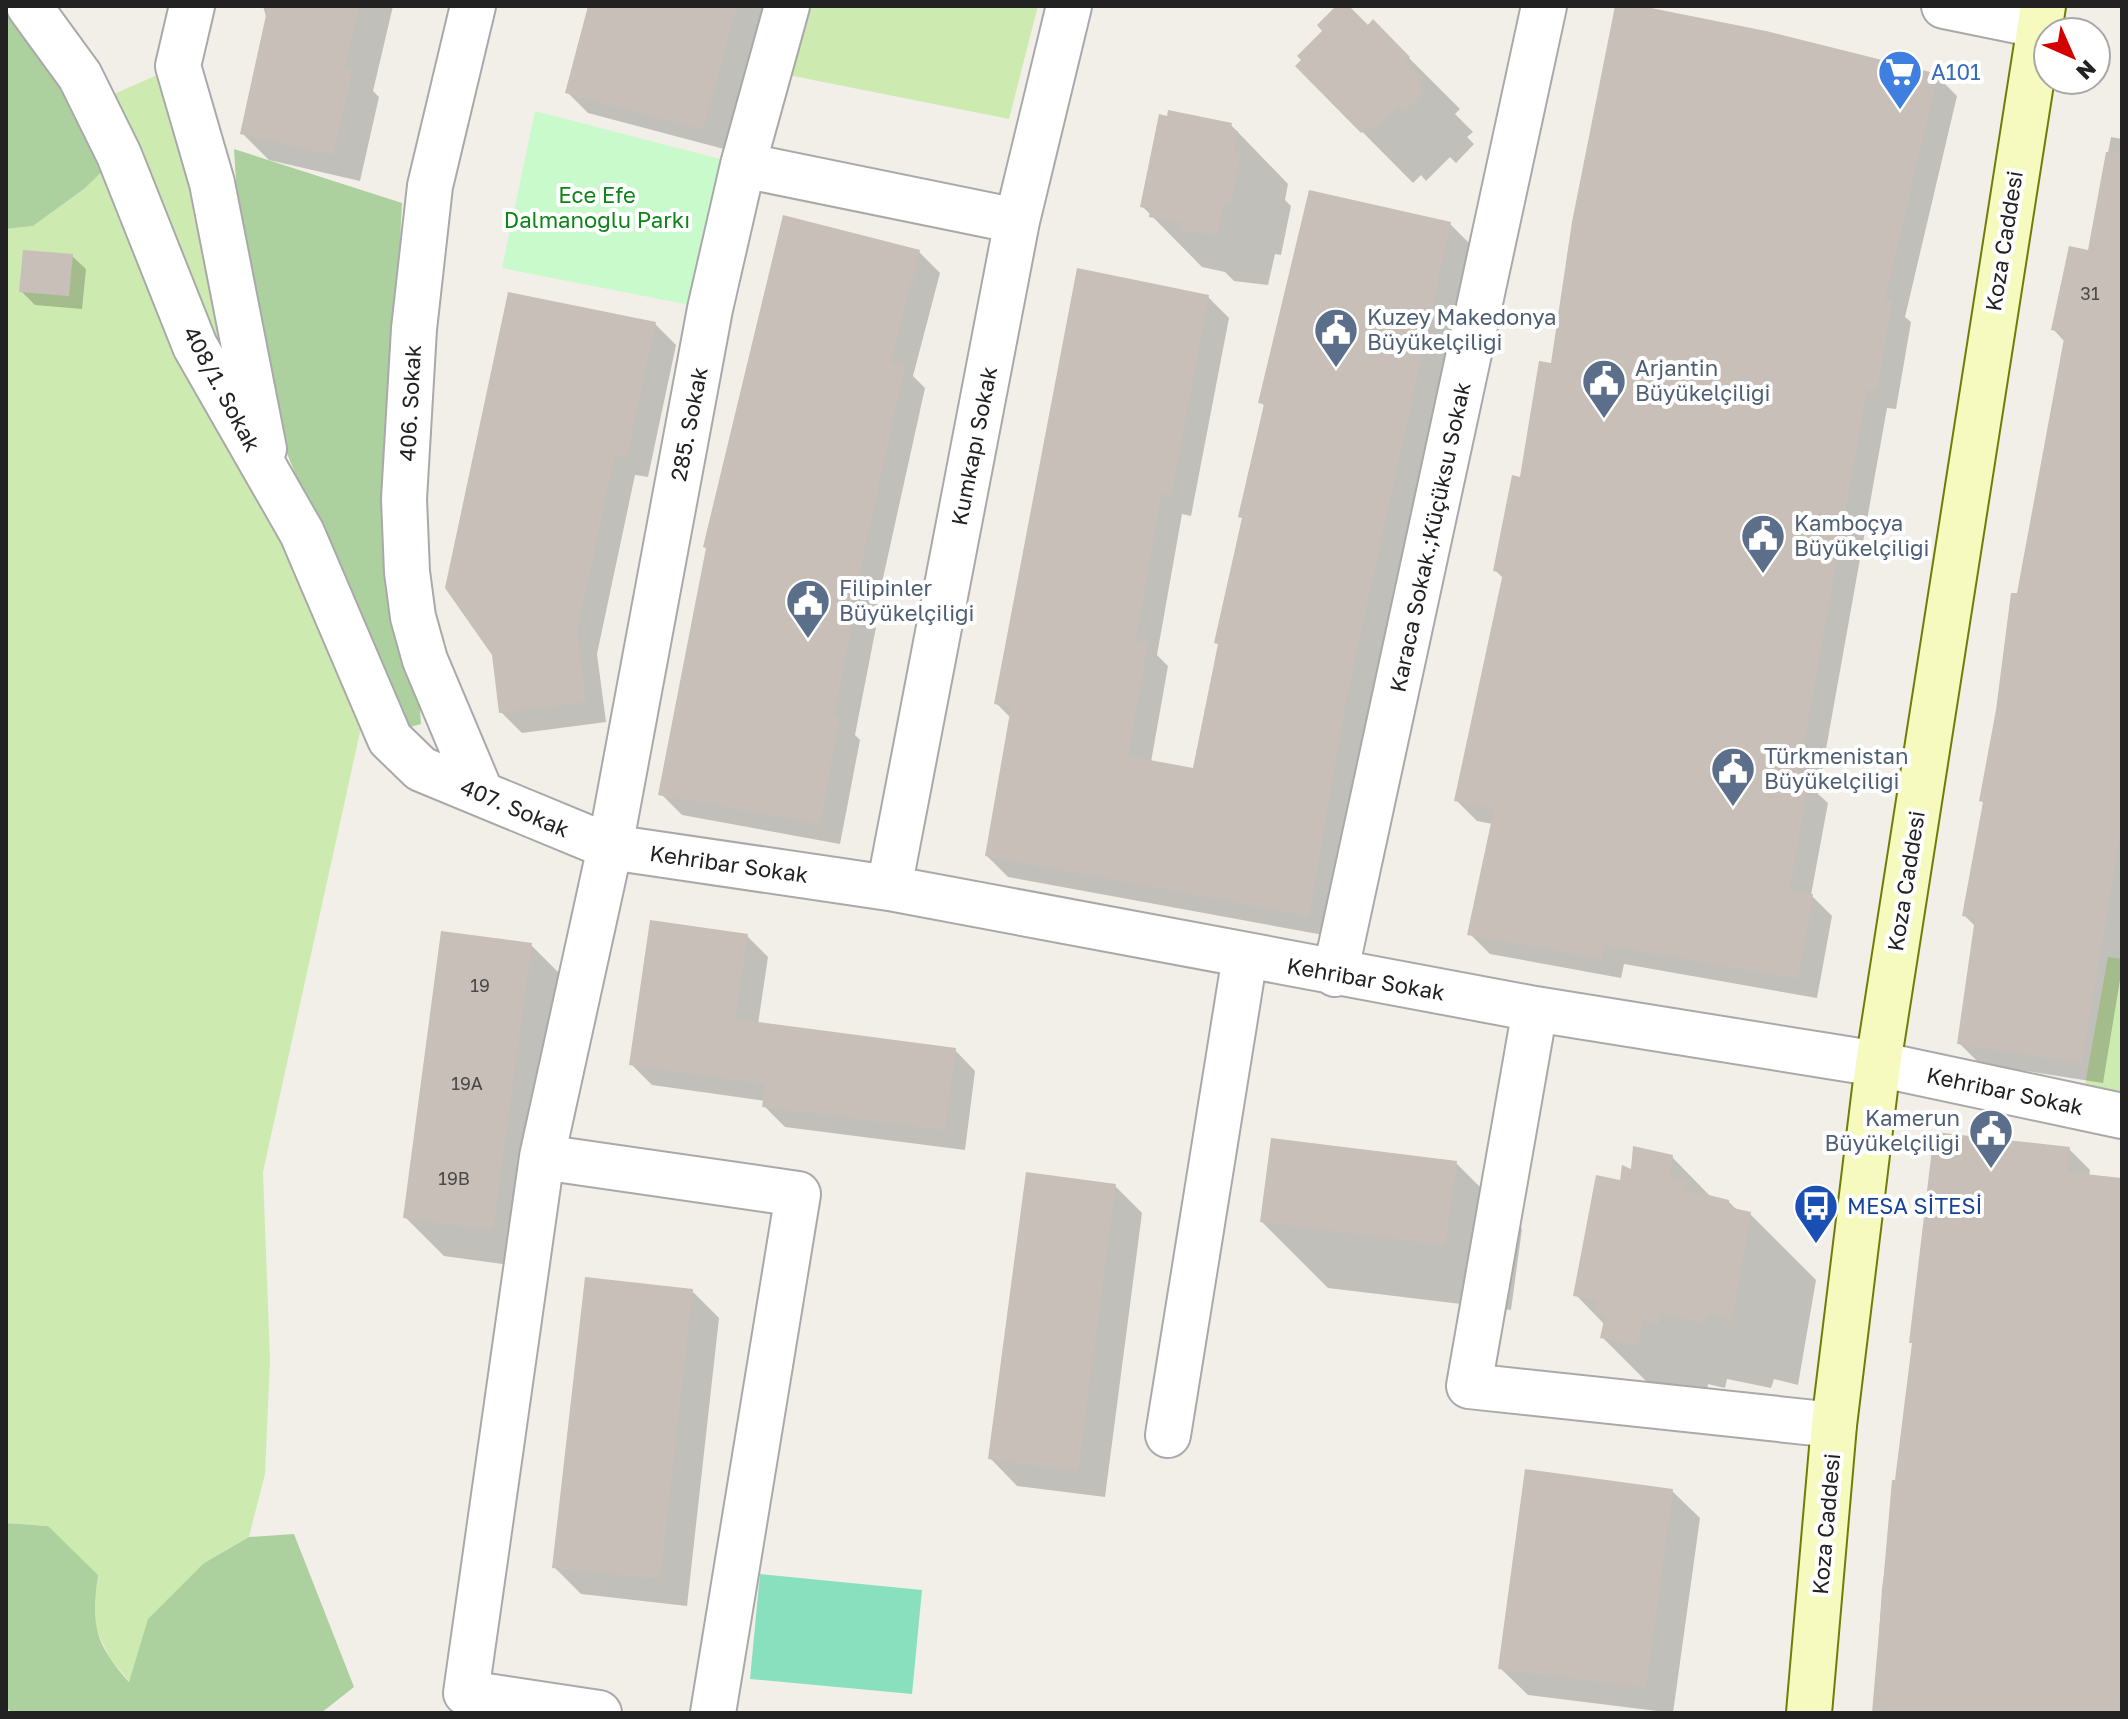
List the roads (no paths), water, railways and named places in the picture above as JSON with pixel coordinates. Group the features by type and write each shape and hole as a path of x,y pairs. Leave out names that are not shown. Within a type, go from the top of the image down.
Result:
{"street":[{"name":"408/1. Sokak","path":"29,6 80,76 119,155 195,346 320,572 368,696 390,739 421,769"},
{"path":"192,6 178,66 212,183 255,386 268,475"},
{"name":"406. Sokak","path":"473,6 430,186 414,329 404,499 407,572 413,617 425,660 481,793"},
{"name":"285. Sokak","path":"599,1713 466,1693 542,1157 610,847 707,325 743,165 787,6"},
{"name":"Kumkapı Sokak","path":"889,888 1017,221 1069,6"},
{"name":"Karaca Sokak.;Küçüksu Sokak","path":"1335,974 1544,6"},
{"path":"1944,6 2040,16"},
{"name":"Koza Caddesi","path":"1809,1713 1834,1425 1878,1064 2032,68"},
{"path":"743,165 1017,221"},
{"name":"407. Sokak","path":"421,769 610,847"},
{"name":"Kehribar Sokak","path":"610,847 889,888 1335,974 1878,1064 2122,1116"},
{"path":"1168,1435 1245,956"},
{"path":"1535,1009 1469,1386 1834,1425"},
{"path":"542,1157 798,1194 713,1713"}],"place":[{"name":"A101","path":"1900,111"},
{"name":"Kuzey Makedonya Büyükelçiliği","path":"1336,369"},
{"name":"Arjantin Büyükelçiliği","path":"1604,420"},
{"name":"Kamboçya Büyükelçiliği","path":"1763,575"},
{"name":"Filipinler Büyükelçiliği","path":"808,640"},
{"name":"Türkmenistan Büyükelçiliği","path":"1733,808"},
{"name":"Kamerun Büyükelçiliği","path":"1991,1170"},
{"name":"MESA SİTESİ","path":"1816,1245"}],"park label":[{"name":"Ece Efe Dalmanoğlu Parkı","path":"597,208"}]}
